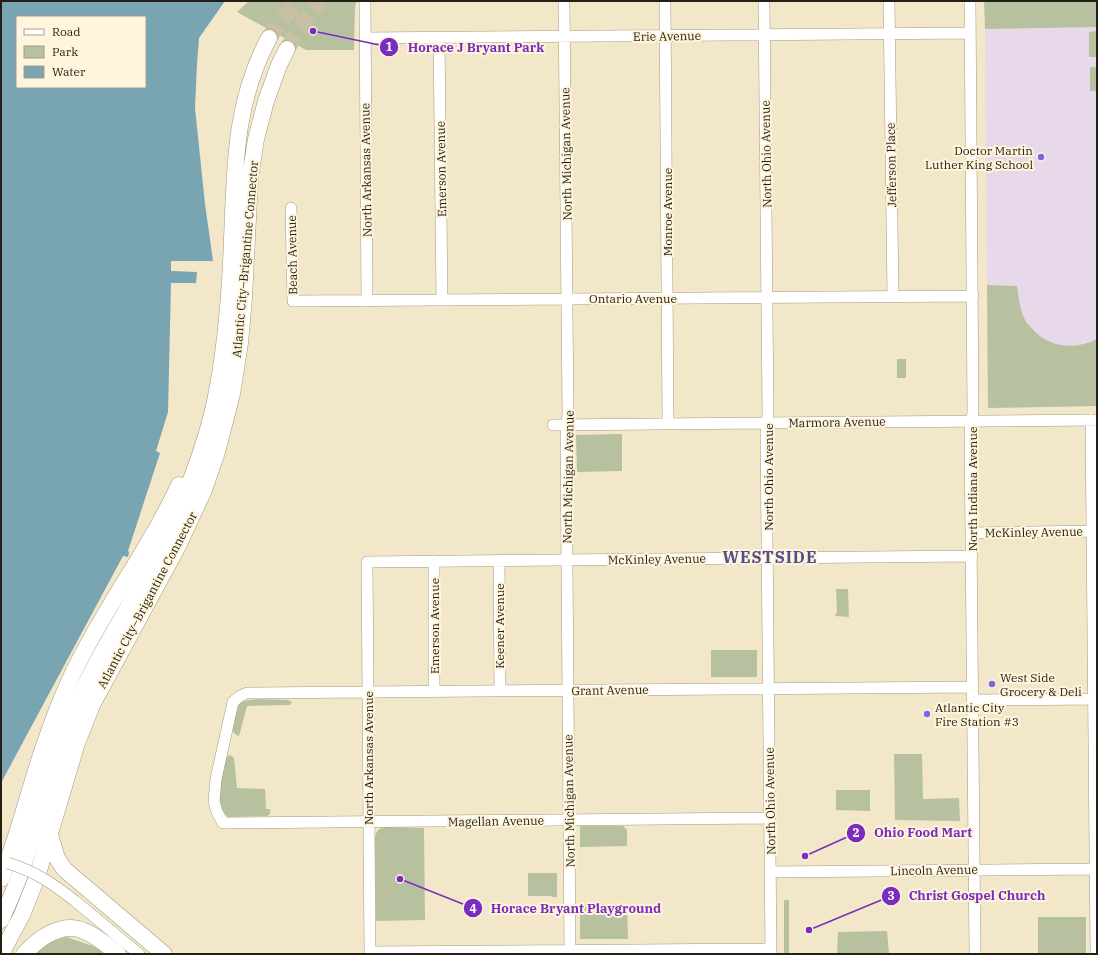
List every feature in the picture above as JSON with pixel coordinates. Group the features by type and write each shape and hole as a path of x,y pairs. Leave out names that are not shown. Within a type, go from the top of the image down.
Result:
{"highway":[{"name":"Atlantic City–Brigantine Connector","path":"1,920 22,868 72,714 90,676 155,559 176,517 198,460 209,425 218,386 225,343 235,167 242,109 253,72 269,38"},
{"name":"Atlantic City–Brigantine Connector","path":"1,954 22,915 30,896 50,835 77,743 92,705 185,533 204,490 217,452 232,394 240,343 244,298 250,178 253,159 266,101 279,65 287,49"},
{"path":"1,879 8,863 49,732 67,687 91,640 175,494 189,460 201,424 218,386"},
{"path":"50,835 57,858 64,869 164,954"},
{"path":"24,954 46,935 54,931 71,928 85,931 101,940 118,954"}],"street":[{"name":"North Arkansas Avenue","path":"365,1 367,301"},
{"name":"North Michigan Avenue","path":"564,1 568,413 567,560 570,952"},
{"name":"Monroe Avenue","path":"665,1 668,423"},
{"name":"North Ohio Avenue","path":"764,1 771,951"},
{"name":"Jefferson Place","path":"889,1 893,296"},
{"name":"North Indiana Avenue","path":"970,1 973,296 973,412 970,431 975,954"},
{"name":"Erie Avenue","path":"365,38 970,33"},
{"name":"Emerson Avenue","path":"439,38 442,300"},
{"name":"Beach Avenue","path":"291,208 292,301"},
{"name":"Ontario Avenue","path":"292,301 973,296"},
{"name":"Marmora Avenue","path":"553,425 1094,420"},
{"path":"1094,420 1096,954"},
{"name":"McKinley Avenue","path":"971,533 1095,531"},
{"name":"McKinley Avenue","path":"367,562 972,556"},
{"name":"Keener Avenue","path":"499,560 500,691"},
{"name":"Emerson Avenue","path":"434,561 434,692"},
{"name":"North Arkansas Avenue","path":"367,562 370,953"},
{"name":"Grant Avenue","path":"224,823 217,812 214,801 216,779 233,702 240,696 247,693 973,687"},
{"path":"973,700 1095,699"},
{"name":"Magellan Avenue","path":"224,823 769,818"},
{"path":"8,863 42,877 75,901 139,954"},
{"name":"Lincoln Avenue","path":"770,872 1096,869"},
{"path":"370,953 771,951"}],"shaded area":[{"name":"Doctor Martin Luther King School","path":"1097,27 1097,406 988,408 985,29"}],"green space":[{"path":"249,1 357,1 355,6 354,50 306,50 237,12"},
{"path":"984,1 1097,1 1097,27 985,29"},
{"path":"1097,31 1097,57 1089,57 1089,32"},
{"path":"1090,67 1097,67 1097,91 1090,91"},
{"path":"987,285 1017,286 1021,309 1026,322 1034,331 1048,341 1064,346 1072,346 1089,343 1097,339 1097,406 988,408"},
{"path":"897,359 906,359 906,378 897,378"},
{"path":"622,434 622,471 577,472 576,435"},
{"path":"836,589 848,589 849,617 835,616 837,612"},
{"path":"711,650 757,650 757,677 711,677"},
{"path":"258,699 288,700 292,702 290,705 247,706 239,736 235,734 232,730 237,707 244,701"},
{"path":"894,754 922,754 923,799 959,798 960,821 895,820"},
{"path":"230,755 234,758 237,788 265,789 266,809 270,809 270,814 267,816 228,817 222,811 217,793 225,758"},
{"path":"836,790 870,790 870,811 836,810"},
{"path":"580,826 623,826 627,830 627,846 580,847"},
{"path":"385,827 424,828 425,920 376,921 375,837 378,830"},
{"path":"528,873 557,873 557,897 528,896"},
{"path":"784,900 789,900 789,954 784,954"},
{"path":"580,904 627,904 628,939 580,939"},
{"path":"1038,917 1086,917 1086,954 1038,954"},
{"path":"887,931 889,954 837,954 838,932"},
{"path":"66,937 96,947 104,954 35,954 45,944"}],"water":[{"path":"1,1 225,1 199,38 197,64 195,108 205,204 213,261 171,261 171,271 197,272 196,283 171,283 168,412 156,451 160,453 128,551 128,557 123,556 1,783"}],"tunnel":[{"path":"269,38 279,23 299,1"},
{"path":"287,49 304,22 321,1"}],"place":[{"name":"Horace J Bryant Park","path":"313,31"},
{"name":"Doctor Martin Luther King School","path":"1041,157"},
{"name":"West Side Grocery & Deli","path":"992,684"},
{"name":"Atlantic City Fire Station #3","path":"927,714"},
{"name":"Ohio Food Mart","path":"805,856"},
{"name":"Horace Bryant Playground","path":"400,879"},
{"name":"Christ Gospel Church","path":"809,930"}],"district":[{"name":"WESTSIDE","path":"770,557"}]}
